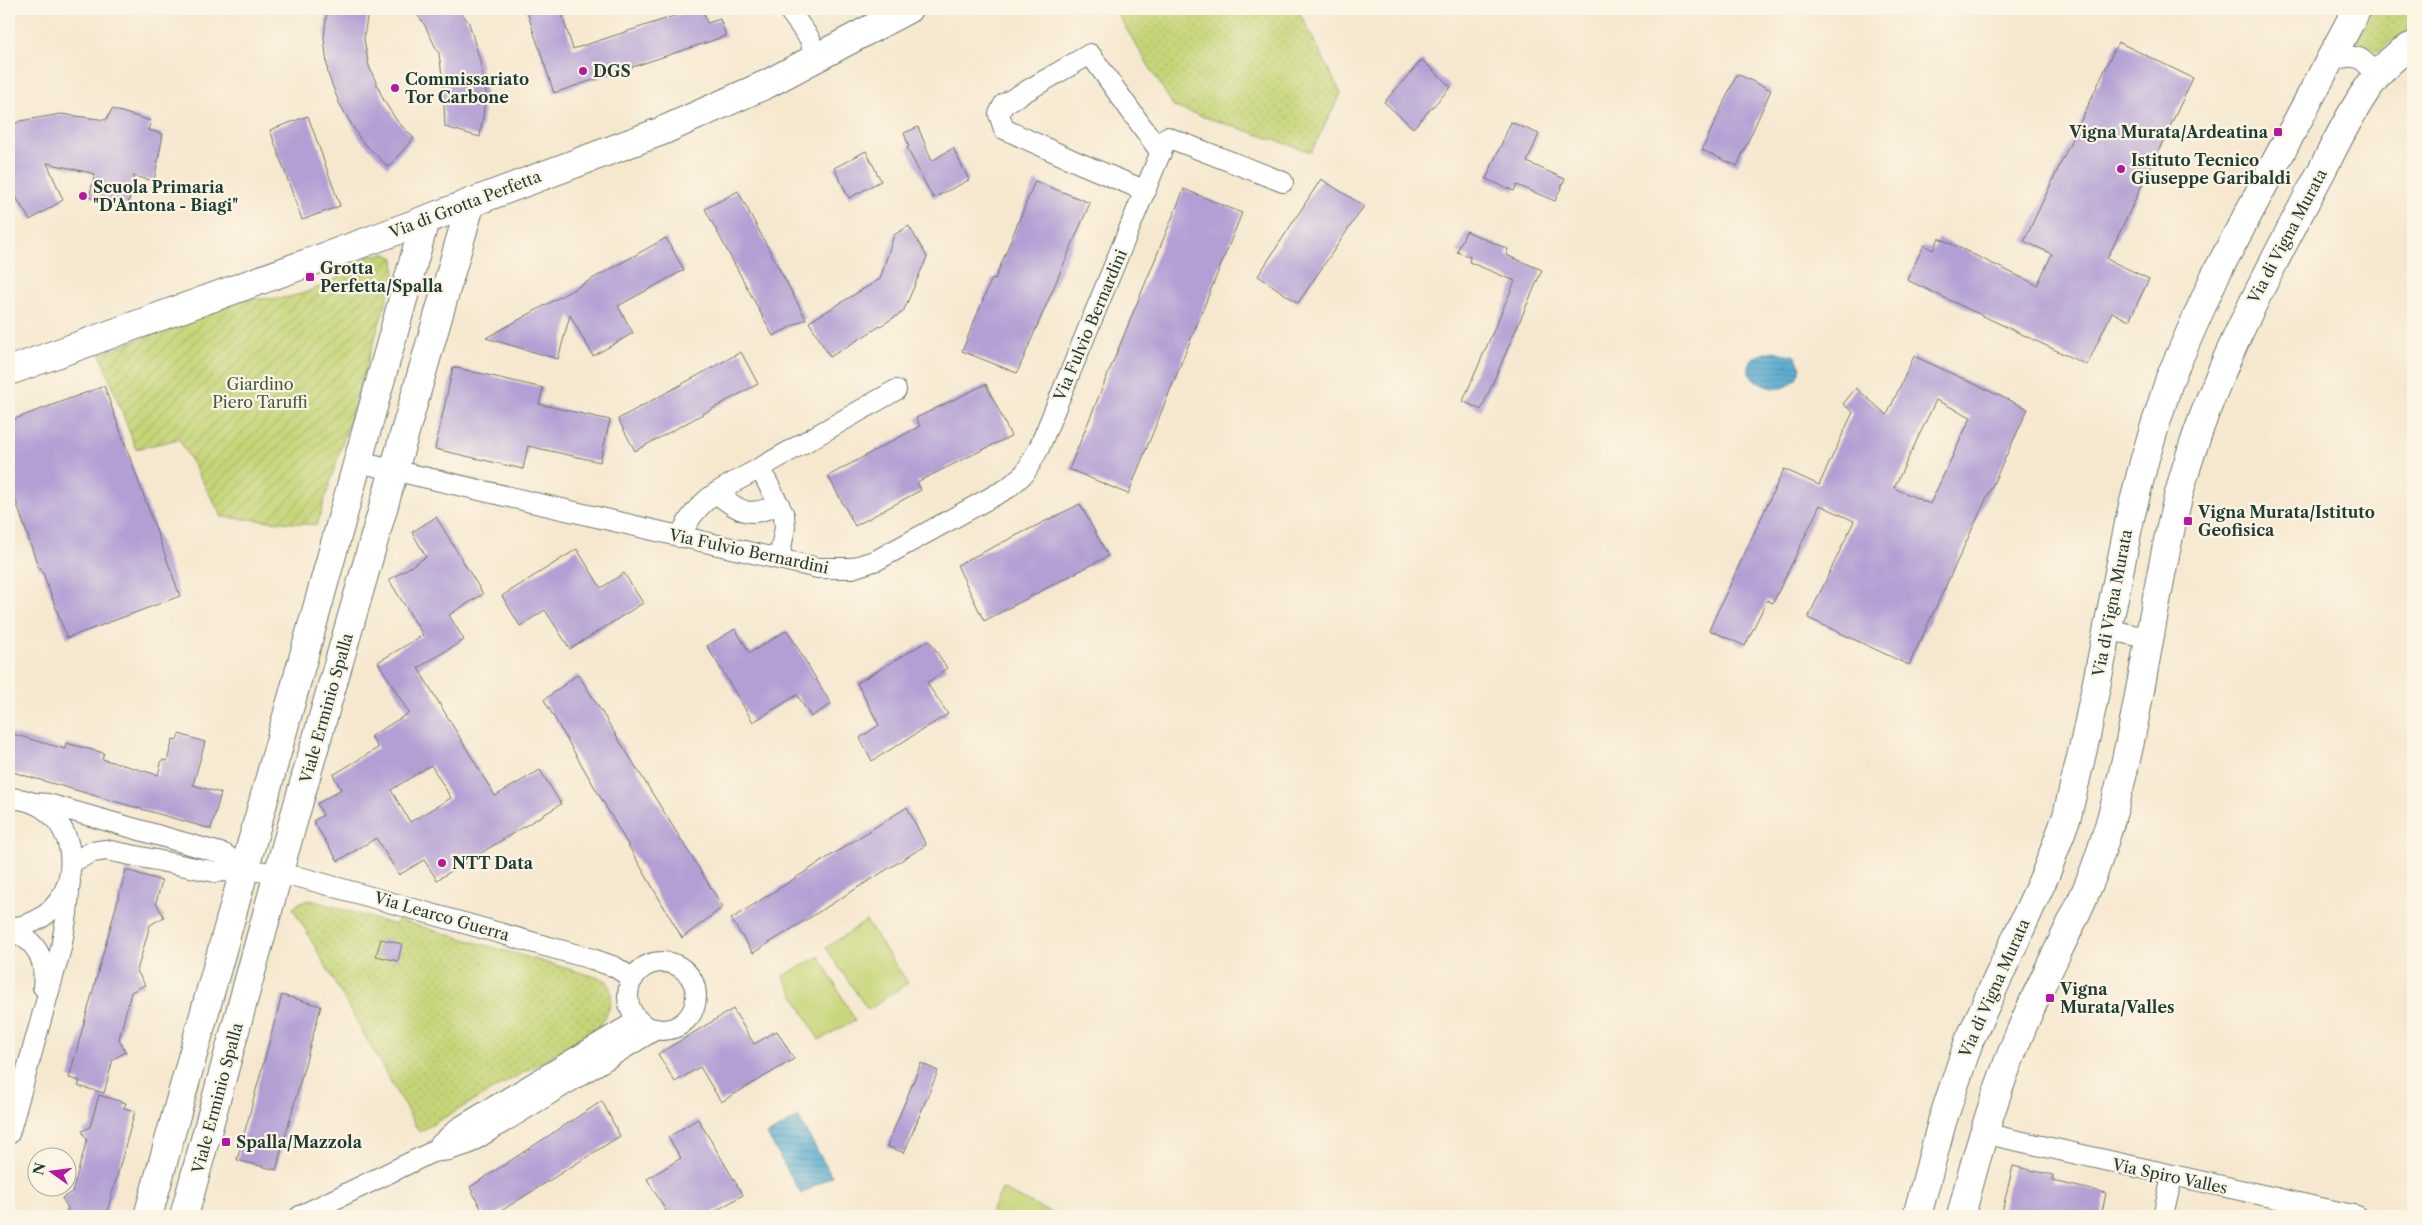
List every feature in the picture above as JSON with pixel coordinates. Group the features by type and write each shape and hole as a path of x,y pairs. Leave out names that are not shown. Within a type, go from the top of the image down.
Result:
{"main road":[{"name":"Via di Grotta Perfetta","path":"9,371 425,220 662,131 746,94 908,9"},
{"name":"Via di Vigna Murata","path":"1917,1216 1942,1122 1969,1042 2046,873 2078,776 2144,458 2165,394 2183,346 2215,276 2357,9"},
{"path":"2380,71 2400,52 2413,46"},
{"name":"Via di Vigna Murata","path":"1961,1216 1996,1092 2017,1039 2087,890 2101,853 2122,771 2181,486 2218,376 2250,306 2341,133 2380,71"},
{"name":"Viale Erminio Spalla","path":"184,1216 278,874 471,202"},
{"name":"Viale Erminio Spalla","path":"148,1216 425,220"}],"street":[{"path":"788,9 810,39 815,59"},
{"path":"1146,191 1079,164 1004,129 999,114 1004,104 1090,54 1161,152"},
{"path":"2329,61 2352,56 2360,58 2380,71"},
{"name":"Via Fulvio Bernardini","path":"358,462 778,559 835,569 852,568 877,560 1008,488 1025,473 1039,448 1167,137 1283,182"},
{"path":"680,537 696,508 716,493 896,390"},
{"path":"760,468 779,504 785,526 778,559"},
{"path":"716,493 738,508 751,513 760,513 779,504"},
{"path":"2107,629 2150,639"},
{"name":"Via Learco Guerra","path":"9,798 48,804 211,850 233,858 245,869"},
{"path":"10,1126 61,948 67,914 71,871 69,844 61,827 35,803"},
{"name":"Via Learco Guerra","path":"71,871 92,852 106,850 215,872 245,869 278,874 313,881 592,959 614,967 633,979"},
{"path":"9,929 29,924 44,916 63,896 71,871"},
{"path":"9,929 28,938 42,958 45,978 38,1029"},
{"path":"667,962 682,968 693,980 696,1001 692,1012 686,1020 666,1030 647,1025 629,1002 628,992 633,979 645,966 667,962"},
{"path":"300,1216 432,1152 458,1128 588,1062 647,1025"},
{"name":"Via Spiro Valles","path":"1983,1133 2344,1215"},
{"path":"2163,1216 2172,1177"}],"green space":[{"path":"1114,9 1298,9 1341,94 1311,152 1174,107"},
{"path":"2373,9 2406,9 2413,19 2413,29 2393,40 2377,53 2367,45 2356,42"},
{"name":"Giardino Piero Taruffi","path":"386,254 394,258 395,273 317,525 222,517 179,439 136,449 100,354 243,300 282,298 304,293 341,276 368,255"},
{"path":"311,900 395,925 398,920 603,979 607,981 610,988 611,1001 609,1008 603,1021 594,1032 419,1132 293,908 301,902"},
{"path":"866,921 908,983 868,1010 826,948"},
{"path":"819,956 855,1020 819,1040 783,976"},
{"path":"1002,1189 1058,1216 989,1216"}],"water":[{"path":"1774,351 1795,356 1801,367 1792,383 1786,387 1771,388 1763,385 1749,374 1752,360 1759,355"},
{"path":"798,1117 832,1176 801,1194 767,1135"}],"building":[{"path":"327,9 368,9 364,39 369,66 384,101 397,121 414,138 388,167 360,139 339,103 328,74 324,38"},
{"path":"412,9 459,9 469,23 480,61 486,93 480,137 445,127 443,82 439,54 423,22"},
{"name":"DGS","path":"526,9 560,9 573,49 696,9 703,9 707,23 720,19 726,36 554,93"},
{"path":"2118,42 2193,78 2107,259 2149,279 2129,321 2112,312 2087,365 1907,280 1924,245 1933,250 1939,238 2037,285 2052,254 2024,241"},
{"path":"1422,60 1451,87 1413,128 1384,102"},
{"path":"1737,74 1771,90 1737,166 1702,150"},
{"path":"112,109 151,121 148,130 163,134 154,181 134,176 128,205 89,197 95,174 47,163 63,200 30,220 9,186 9,127 20,121 61,114 106,120"},
{"path":"308,116 340,206 302,220 270,130"},
{"path":"1511,122 1539,134 1527,162 1565,179 1555,201 1517,185 1514,191 1486,179"},
{"path":"918,127 932,161 953,148 969,180 933,198 907,148 909,147 904,133"},
{"path":"866,151 881,181 849,198 834,168"},
{"path":"1321,179 1364,206 1298,303 1258,276"},
{"path":"1035,181 1090,203 1017,373 962,351 992,278 995,279"},
{"path":"1184,189 1242,213 1128,494 1069,469"},
{"path":"738,191 806,319 773,336 705,209"},
{"path":"909,226 927,257 903,312 830,357 809,322 880,279 894,235"},
{"path":"1466,231 1508,249 1506,255 1542,270 1481,410 1463,401 1515,281 1469,262 1470,257 1457,252"},
{"path":"666,238 684,270 618,306 633,333 593,356 570,315 558,359 486,338"},
{"path":"741,352 758,384 635,451 618,419"},
{"path":"1914,356 2028,409 1909,665 1808,618 1854,521 1820,505 1773,603 1767,600 1745,646 1709,630 1784,469 1819,485 1853,412 1843,404 1856,388 1887,415","holes":["1936,400 1971,417 1930,504 1894,488"]},
{"path":"453,367 543,388 539,404 610,420 600,462 528,446 523,469 435,449"},
{"path":"986,384 1011,436 917,482 921,490 855,526 828,476 920,426 916,418"},
{"path":"104,386 180,596 67,638 41,568 39,569 9,481 9,421"},
{"path":"1080,504 1108,556 984,621 957,565"},
{"path":"436,517 483,594 449,615 464,640 418,668 495,796 540,770 561,804 437,880 424,860 399,875 376,838 338,861 313,821 323,815 317,804 341,789 333,775 378,748 371,736 409,713 378,662 423,635 389,580 426,557 412,532","holes":["431,765 451,798 410,822 391,790"]},
{"path":"577,549 601,588 624,573 643,603 570,649 545,610 520,626 502,596"},
{"path":"735,629 750,653 787,630 831,704 811,717 797,695 753,722 707,646"},
{"path":"929,640 947,668 927,683 948,714 872,761 860,738 879,725 857,683"},
{"path":"578,674 723,907 682,938 544,700"},
{"path":"9,733 65,749 66,743 104,753 102,759 158,775 162,760 167,761 173,739 177,740 179,734 205,742 193,785 221,793 211,829 9,771"},
{"path":"907,807 926,845 753,953 731,919"},
{"path":"126,870 162,881 156,903 164,917 150,925 137,971 145,985 131,992 119,1039 126,1052 113,1059 104,1093 78,1086 80,1081 69,1078"},
{"path":"381,939 402,944 398,961 376,956"},
{"path":"282,995 321,1006 276,1170 237,1160"},
{"path":"733,1009 754,1044 777,1031 794,1059 721,1102 700,1067 675,1082 658,1054"},
{"path":"921,1063 938,1071 904,1153 887,1146"},
{"path":"99,1095 126,1103 124,1108 135,1111 106,1216 66,1216 68,1208 62,1198 78,1198 78,1171 87,1140 82,1131 90,1127"},
{"path":"602,1101 620,1136 493,1216 485,1216 470,1187"},
{"path":"698,1119 743,1195 707,1216 669,1216 647,1179 681,1158 668,1137"},
{"path":"2013,1166 2053,1175 2052,1181 2106,1193 2101,1216 2019,1216 2002,1212"}],"place":[{"name":"DGS","path":"583,71"},
{"name":"Commissariato Tor Carbone","path":"395,88"},
{"name":"Vigna Murata/Ardeatina","path":"2278,132"},
{"name":"Istituto Tecnico Giuseppe Garibaldi","path":"2121,169"},
{"name":"Scuola Primaria \"D'Antona - Biagi\"","path":"83,196"},
{"name":"Grotta Perfetta/Spalla","path":"310,277"},
{"name":"Vigna Murata/Istituto Geofisica","path":"2188,521"},
{"name":"NTT Data","path":"442,863"},
{"name":"Vigna Murata/Valles","path":"2050,998"},
{"name":"Spalla/Mazzola","path":"226,1142"}]}
